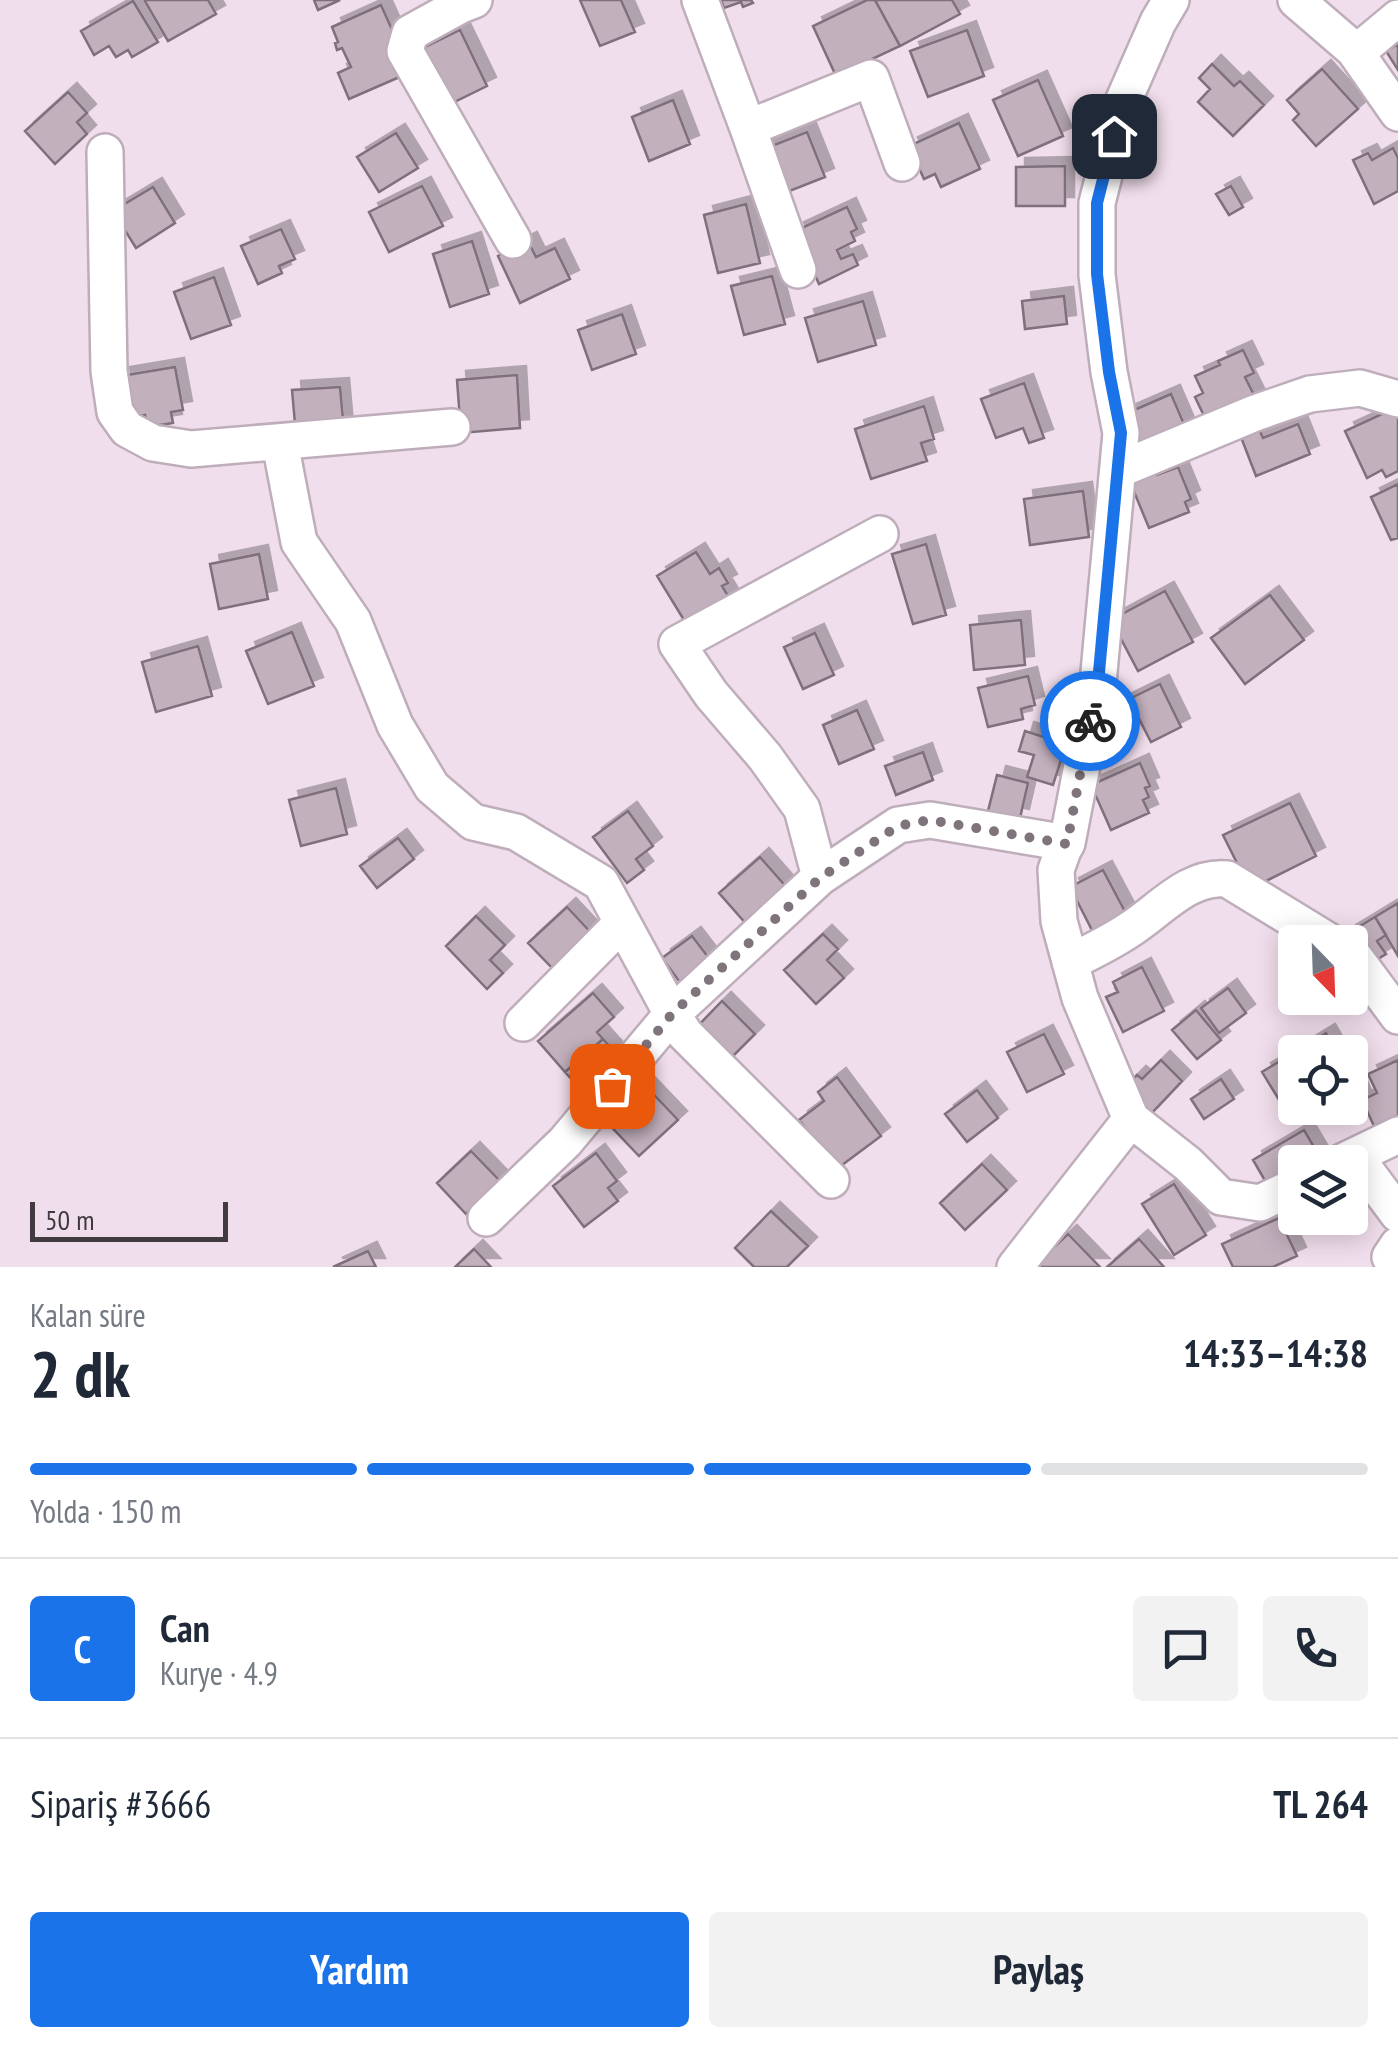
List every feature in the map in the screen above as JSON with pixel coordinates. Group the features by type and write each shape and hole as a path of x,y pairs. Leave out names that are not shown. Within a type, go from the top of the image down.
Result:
{"street":[{"path":"474,0 410,33 406,51 513,240"},
{"path":"700,0 798,270"},
{"path":"1171,0 1122,104 1097,203 1097,274 1121,433 1098,683 1067,844 1056,870 1059,922 1080,998 1130,1119 1188,1164 1221,1196 1260,1203 1278,1194"},
{"path":"1296,0 1356,53 1398,113"},
{"path":"1356,53 1398,18"},
{"path":"748,128 871,78 902,163"},
{"path":"105,152 108,371 115,412 126,428 152,443 191,448 452,427"},
{"path":"1118,470 1310,394 1360,388 1398,399"},
{"path":"280,442 299,542 353,621 395,724 432,787 473,822 516,832 600,882 685,1034 830,1180"},
{"path":"820,878 802,809 765,757 710,694 677,644 880,534"},
{"path":"486,1218 565,1142 672,1014 820,878 898,826 930,820 1067,844"},
{"path":"1070,962 1132,928 1178,892 1214,878 1227,879 1302,925"},
{"path":"524,1023 622,922"},
{"path":"1368,975 1398,1016"},
{"path":"1015,1267 1130,1119"},
{"path":"1368,1150 1398,1135"},
{"path":"1368,1180 1398,1214"}],"building":[{"path":"147,0 208,0 216,14 168,41"},
{"path":"314,0 340,0 318,10"},
{"path":"580,0 621,0 635,32 600,46"},
{"path":"721,0 753,3 743,7 741,2 724,8"},
{"path":"867,0 875,0 900,46 836,76 813,26"},
{"path":"875,0 952,0 960,14 900,46"},
{"path":"133,1 158,42 132,57 128,50 116,57 109,46 94,55 81,31"},
{"path":"381,5 411,72 349,99 338,73 351,67 342,48 337,50 332,27"},
{"path":"460,30 487,86 440,109 413,53"},
{"path":"967,30 984,76 928,97 910,51"},
{"path":"1398,44 1398,70 1386,51"},
{"path":"1212,64 1234,86 1240,81 1264,105 1233,136 1198,102 1210,89 1199,78"},
{"path":"1322,69 1358,109 1316,146 1293,120 1299,114 1287,100"},
{"path":"1038,80 1063,136 1018,156 993,100"},
{"path":"68,92 87,113 77,122 87,134 55,164 25,131"},
{"path":"673,100 690,144 649,161 632,117"},
{"path":"959,123 980,169 941,187 935,174 924,179 909,146"},
{"path":"807,132 825,177 777,196 759,151"},
{"path":"396,133 418,168 379,192 357,157"},
{"path":"1393,148 1398,158 1398,191 1374,204 1353,160 1368,153 1372,160"},
{"path":"1065,166 1065,206 1016,206 1016,167"},
{"path":"422,186 443,226 389,252 369,212"},
{"path":"1231,186 1243,207 1229,215 1216,194"},
{"path":"153,187 175,223 136,248 113,211"},
{"path":"746,204 760,263 718,273 704,215"},
{"path":"847,207 857,229 851,232 855,241 837,250 841,259 853,254 858,265 819,284 795,231"},
{"path":"281,229 295,259 279,266 282,273 258,284 241,246"},
{"path":"472,241 489,294 450,307 433,254"},
{"path":"528,241 536,257 555,248 570,279 520,303 498,256"},
{"path":"772,276 785,324 744,335 731,286"},
{"path":"214,277 231,325 191,339 174,292"},
{"path":"1064,296 1067,324 1025,329 1022,301"},
{"path":"863,301 876,345 818,362 805,318"},
{"path":"622,314 636,354 592,370 578,330"},
{"path":"1243,350 1254,373 1245,377 1257,401 1208,424 1195,397 1203,393 1195,376"},
{"path":"175,367 183,410 171,412 173,423 147,427 145,415 128,418 121,376"},
{"path":"517,375 520,428 461,433 457,380"},
{"path":"1024,383 1044,438 1029,443 1023,428 996,438 981,399"},
{"path":"340,387 344,431 296,435 292,390"},
{"path":"1171,394 1187,431 1141,451 1125,414"},
{"path":"924,406 934,439 921,443 927,461 871,479 855,429"},
{"path":"1395,408 1398,471 1386,477 1382,470 1367,478 1345,431"},
{"path":"1298,424 1310,454 1256,476 1239,432 1257,425 1263,438"},
{"path":"1154,467 1157,475 1178,467 1191,499 1185,502 1189,512 1149,528 1128,477"},
{"path":"1398,484 1398,538 1391,540 1371,497"},
{"path":"1083,491 1089,537 1030,545 1024,499"},
{"path":"926,544 946,615 913,624 892,554"},
{"path":"696,552 710,574 719,568 728,583 722,586 730,599 687,625 657,576"},
{"path":"259,554 268,599 219,609 210,564"},
{"path":"1165,591 1193,642 1138,671 1111,620"},
{"path":"1270,595 1304,640 1245,684 1211,638"},
{"path":"1021,620 1025,665 974,670 970,625"},
{"path":"292,632 314,686 268,704 246,651"},
{"path":"815,633 834,675 803,689 784,647"},
{"path":"198,646 212,696 156,712 142,662"},
{"path":"1028,676 1035,705 1021,709 1023,719 988,727 978,688"},
{"path":"1160,684 1181,727 1151,742 1137,715 1129,719 1121,703"},
{"path":"857,710 874,749 839,764 823,725"},
{"path":"1025,731 1066,744 1053,785 1027,777 1034,755 1019,751"},
{"path":"923,752 933,780 896,795 885,766"},
{"path":"1140,763 1150,786 1145,788 1149,797 1143,800 1149,813 1111,830 1091,785"},
{"path":"997,775 1028,783 1020,818 988,811"},
{"path":"336,788 347,834 301,846 289,800"},
{"path":"1290,803 1316,856 1250,889 1223,835"},
{"path":"628,811 653,846 636,859 644,870 627,883 593,837"},
{"path":"398,838 414,859 377,888 360,866"},
{"path":"760,857 789,890 748,926 719,893"},
{"path":"1103,870 1130,921 1096,938 1070,887"},
{"path":"1398,903 1398,956 1375,917"},
{"path":"567,907 595,937 557,973 528,943"},
{"path":"476,916 505,945 490,960 503,973 487,989 446,946"},
{"path":"1375,917 1386,935 1377,941 1386,954 1368,965 1368,925 1362,925"},
{"path":"823,934 838,949 827,960 844,978 816,1004 784,970"},
{"path":"692,936 715,966 685,989 662,958"},
{"path":"1142,967 1164,1011 1123,1032 1106,997 1118,992 1113,982"},
{"path":"1228,988 1246,1013 1219,1033 1201,1008"},
{"path":"593,993 614,1017 597,1032 603,1039 565,1072 538,1041"},
{"path":"722,1001 755,1034 723,1066 690,1034"},
{"path":"1196,1010 1221,1040 1197,1059 1172,1030"},
{"path":"1044,1034 1064,1074 1027,1092 1007,1052"},
{"path":"603,1039 627,1066 590,1099 565,1072"},
{"path":"1161,1060 1182,1081 1149,1116 1122,1090 1137,1075 1142,1079"},
{"path":"1398,1060 1398,1115 1374,1126 1368,1113 1368,1097 1377,1093 1368,1074"},
{"path":"1278,1062 1278,1098 1262,1072"},
{"path":"837,1077 881,1136 838,1168 799,1120 824,1101 818,1092"},
{"path":"1221,1079 1234,1099 1204,1119 1191,1099"},
{"path":"640,1080 678,1120 639,1156 602,1117"},
{"path":"977,1090 998,1118 967,1142 945,1114"},
{"path":"1304,1130 1313,1145 1278,1145"},
{"path":"1278,1145 1278,1182 1267,1184 1253,1160"},
{"path":"471,1151 500,1181 466,1214 437,1183"},
{"path":"596,1153 617,1181 608,1188 618,1201 584,1227 553,1186"},
{"path":"982,1164 1007,1190 965,1230 940,1203"},
{"path":"1174,1184 1206,1235 1174,1255 1142,1204"},
{"path":"771,1211 808,1246 787,1267 754,1267 735,1248"},
{"path":"1278,1218 1278,1235 1287,1235 1297,1256 1273,1267 1233,1267 1222,1244"},
{"path":"1068,1234 1100,1267 1033,1267"},
{"path":"1139,1239 1164,1267 1107,1267"},
{"path":"474,1249 491,1267 455,1267"},
{"path":"368,1251 376,1267 333,1267"}],"way so far":[{"path":"612,1086 672,1014 820,878 898,826 930,820 1067,844 1090,721"}],"route":[{"path":"1090,721 1098,683 1121,433 1097,274 1097,203 1114,136"}]}
